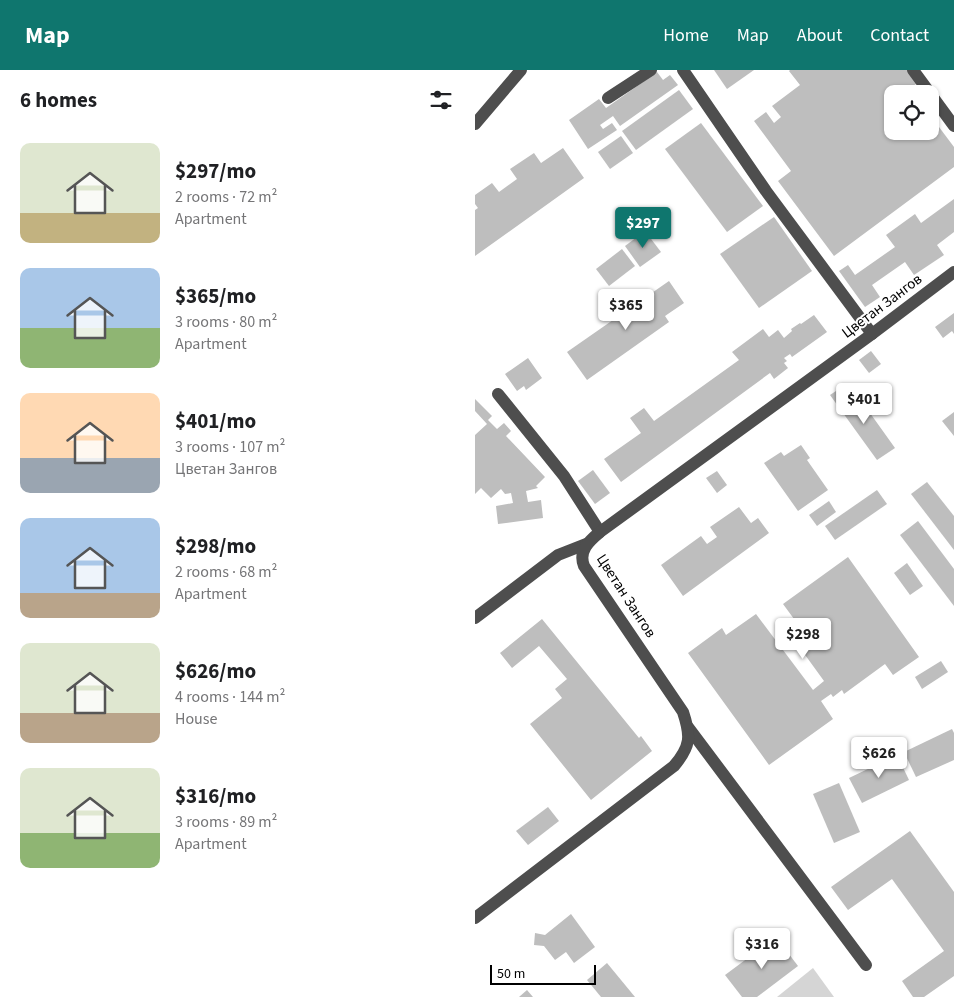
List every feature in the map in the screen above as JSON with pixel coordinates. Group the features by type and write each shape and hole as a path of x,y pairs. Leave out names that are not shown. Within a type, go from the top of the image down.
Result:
{"street":[{"path":"475,124 521,70"},
{"path":"608,98 651,70"},
{"path":"683,70 767,190 872,334"},
{"path":"913,70 954,126"},
{"name":"Цветан Зангов","path":"866,965 688,727 683,712 584,566 582,556 586,544 600,532 954,272"},
{"path":"498,394 564,476 600,532"},
{"path":"475,618 559,555 586,544"},
{"path":"475,918 674,766 683,756 689,741 688,727"}],"shaded area":[{"path":"813,968 834,997 777,997"}],"building":[{"path":"714,70 754,70 727,89"},
{"path":"910,70 919,82 914,85 884,85 884,140 939,140 939,127 954,147 954,167 834,256 778,181 791,171 754,121 766,112 774,123 781,117 772,106 800,85 789,71"},
{"path":"657,72 663,80 670,75 678,85 620,126 613,116 600,125 603,129 612,123 617,130 588,149 569,120 599,99 606,108"},
{"path":"679,90 693,109 636,150 622,131"},
{"path":"701,123 763,206 727,232 665,149"},
{"path":"621,136 633,153 610,169 598,152"},
{"path":"563,148 584,178 475,256 475,210 478,208 475,204 475,195 492,183 499,192 517,179 510,169 534,153 541,163"},
{"path":"954,199 954,232 937,245 944,255 914,275 905,262 872,285 880,297 865,307 839,271 848,265 855,275 895,247 886,235 915,214 921,223"},
{"path":"774,217 812,271 759,308 720,254"},
{"path":"645,231 661,252 640,267 625,246"},
{"path":"622,249 635,266 609,286 596,269"},
{"path":"669,281 684,303 665,316 669,322 587,380 567,352"},
{"path":"954,313 954,334 952,331 943,338 935,327"},
{"path":"814,315 827,332 792,357 790,354 784,358 787,361 784,363 788,368 774,379 770,373 621,482 604,459 641,433 630,418 644,408 654,421 739,360 732,352 763,329 769,337 778,330 784,338 792,331 791,329"},
{"path":"871,351 881,364 869,373 859,360"},
{"path":"528,358 542,378 526,390 524,386 517,391 505,374"},
{"path":"842,387 864,417 870,413 895,448 877,460 830,395"},
{"path":"475,399 492,416 488,420 497,429 504,423 511,431 506,436 545,477 536,486 538,488 526,491 528,502 541,500 543,518 498,524 496,506 513,503 511,493 505,494 501,489 491,498 481,488 475,494 475,435 487,424 475,411"},
{"path":"954,412 954,436 942,421"},
{"path":"801,445 810,458 807,460 828,490 798,511 764,463 781,452 784,456"},
{"path":"593,470 610,493 595,504 578,481"},
{"path":"717,471 727,485 717,493 706,478"},
{"path":"927,482 954,516 954,550 911,494"},
{"path":"877,490 887,504 835,540 825,526"},
{"path":"829,501 836,512 817,526 809,515"},
{"path":"739,507 751,523 758,518 769,533 683,596 661,565 701,536 707,544 717,537 710,527"},
{"path":"918,521 954,569 954,606 900,535"},
{"path":"848,557 919,657 893,675 885,664 844,694 842,690 833,697 831,694 821,701 833,719 769,765 688,653 722,628 726,635 756,614 813,690 824,681 795,641 805,634 783,604"},
{"path":"907,563 923,586 910,595 894,573"},
{"path":"542,619 639,738 641,736 652,751 591,800 530,724 562,698 555,689 567,679 539,646 512,668 500,653"},
{"path":"941,661 948,672 922,689 915,677"},
{"path":"952,729 954,733 954,760 916,777 904,752"},
{"path":"897,755 909,780 862,803 849,778"},
{"path":"839,783 860,832 834,843 813,794"},
{"path":"548,807 559,821 528,845 516,831"},
{"path":"910,831 954,892 954,976 924,997 913,997 902,981 944,951 892,879 848,910 831,887"},
{"path":"571,914 595,947 574,963 566,952 555,960 544,946 534,945 535,933 545,935"},
{"path":"776,937 798,966 757,997 742,997 725,975"},
{"path":"607,963 635,997 601,997 587,980"},
{"path":"527,990 533,997 519,997"}]}
